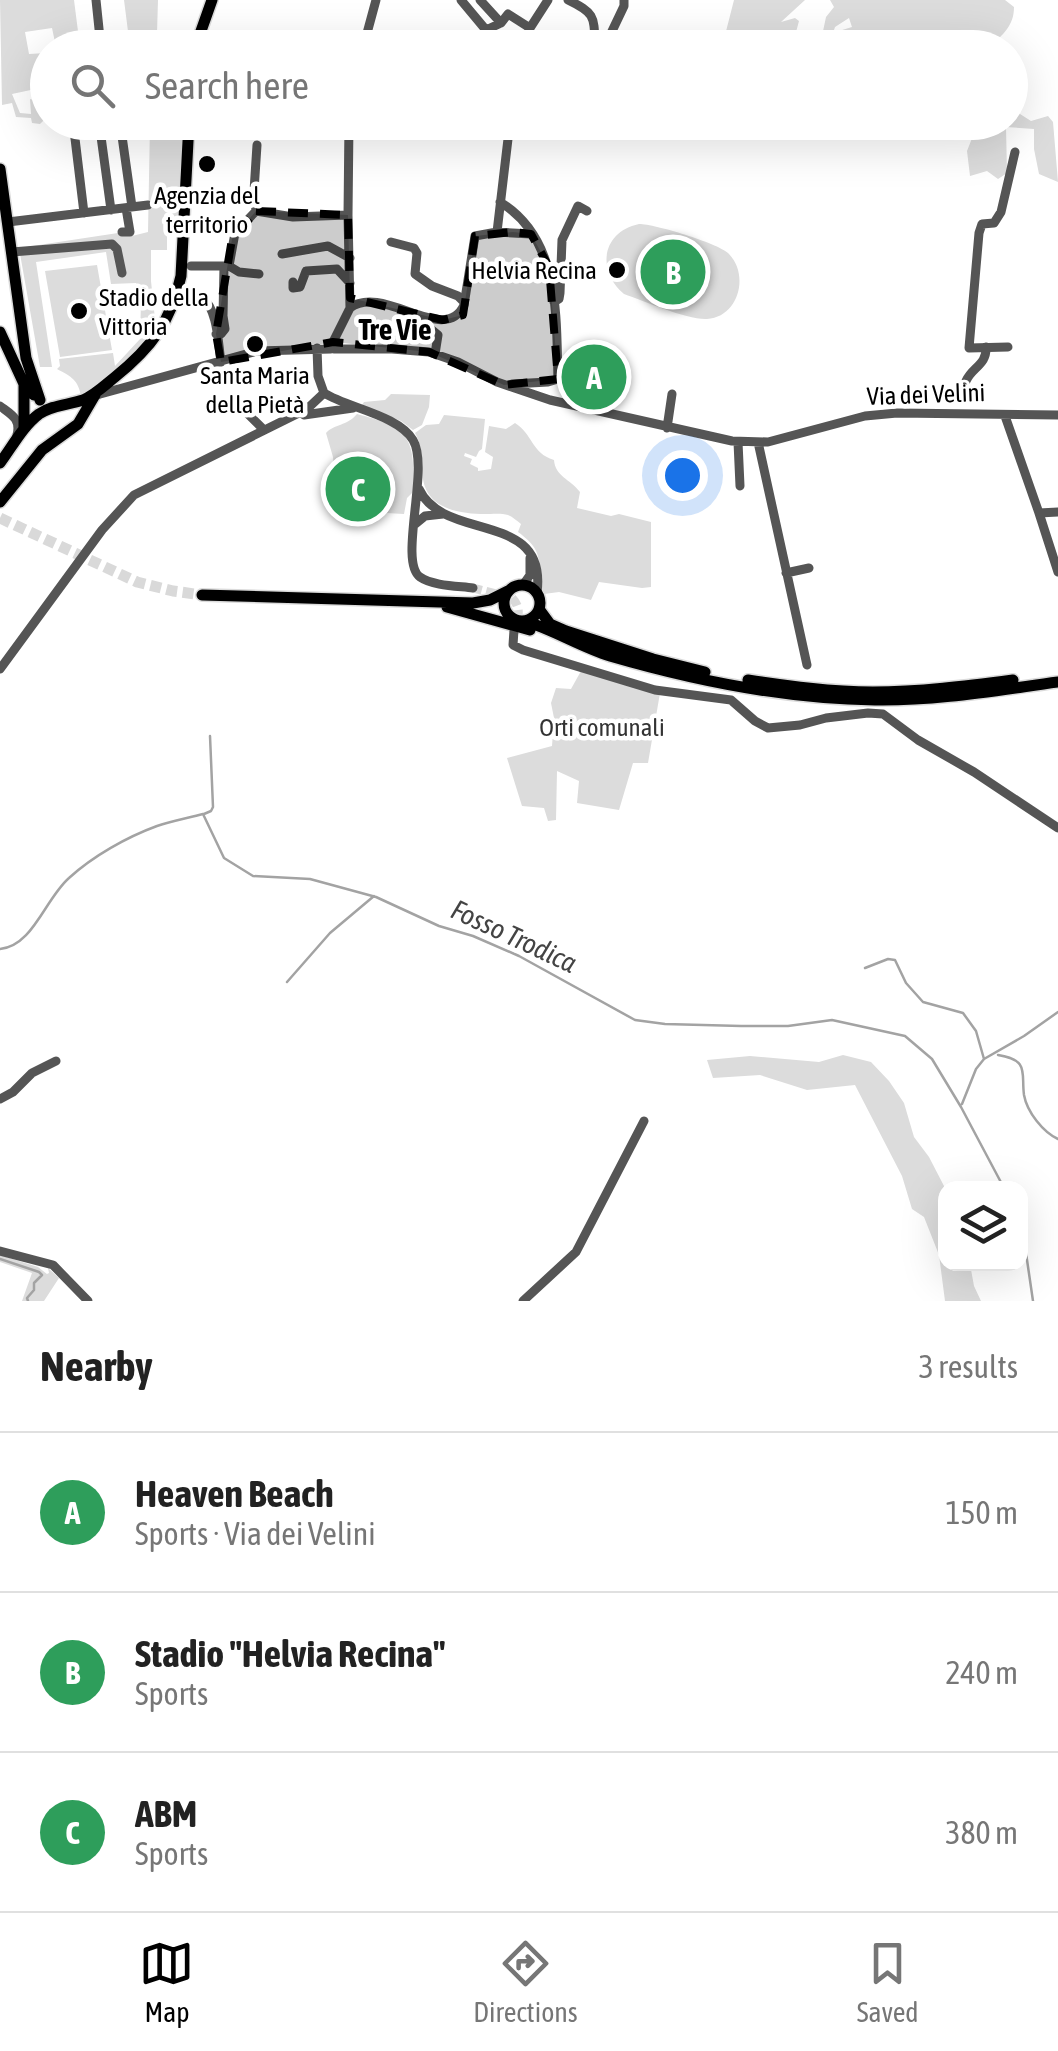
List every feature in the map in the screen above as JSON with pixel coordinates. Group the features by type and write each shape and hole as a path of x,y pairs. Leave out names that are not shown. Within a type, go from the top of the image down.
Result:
{"main road":[{"path":"201,30 212,0"},
{"path":"0,502 34,458 78,424 93,400 149,347 169,314 183,253 188,140"},
{"path":"0,169 24,384 19,437"},
{"path":"0,332 22,363 40,400"},
{"path":"24,384 54,407"},
{"path":"0,463 40,414 54,407 77,406 93,400"},
{"path":"202,595 482,602 523,584 534,588 540,598 536,615 525,621"},
{"path":"507,614 504,602 508,591"},
{"path":"423,600 507,614 600,652"},
{"path":"423,600 699,679 769,692 818,698 930,698 1058,678"},
{"path":"539,610 550,624 587,638 714,675 781,685 872,692 1058,678"}],"street":[{"path":"96,0 99,30"},
{"path":"368,30 376,0"},
{"path":"462,0 486,30 505,13"},
{"path":"470,11 480,0 530,28 548,0"},
{"path":"611,30 624,0"},
{"path":"575,1 591,13 594,30"},
{"path":"75,140 84,213"},
{"path":"101,140 111,210"},
{"path":"122,140 130,232 122,232"},
{"path":"336,344 350,308 348,140"},
{"path":"497,232 508,140"},
{"path":"216,334 225,329 227,266 234,233 256,210 257,145"},
{"path":"1008,347 970,348 979,233 982,224 994,223 1000,212 1015,152"},
{"path":"500,202 521,219 546,257 554,302 558,379 504,385"},
{"path":"4,220 148,205"},
{"path":"554,302 560,293 562,240 578,206 587,211"},
{"path":"256,210 294,218 348,215"},
{"path":"350,308 368,300 443,320 459,314 475,236 497,232 531,234"},
{"path":"390,242 414,248 415,274 446,292 455,306 463,306"},
{"path":"12,252 112,244 117,249 122,273"},
{"path":"282,254 328,246 350,258"},
{"path":"192,266 227,266 239,272 260,274"},
{"path":"293,282 293,288 300,287 306,271 337,269 350,284"},
{"path":"178,288 206,301 221,362"},
{"path":"405,310 438,336 435,354"},
{"name":"Via dei Velini","path":"93,400 258,351 336,344 435,354 504,385 574,406 738,442 768,442 878,415 1058,415"},
{"path":"0,669 102,530 134,496 306,410 322,390 317,348"},
{"path":"966,381 984,361 986,348"},
{"path":"322,390 410,435 417,450 418,487 412,566 417,576 425,580 474,588"},
{"path":"667,428 672,394"},
{"path":"236,402 264,430"},
{"path":"0,406 18,421 19,437"},
{"path":"291,417 356,408"},
{"path":"1005,416 1058,572"},
{"path":"738,442 740,486"},
{"path":"758,442 806,664"},
{"path":"418,487 430,505 502,534 529,550 537,563 537,593"},
{"path":"1039,513 1058,512"},
{"path":"414,525 425,516 448,514"},
{"path":"523,584 530,575 529,550"},
{"path":"786,573 809,568"},
{"path":"514,630 513,645 522,650 656,690 736,701 768,728 883,714 1058,828"},
{"path":"0,1099 32,1073 56,1062"},
{"path":"523,1301 576,1252 644,1121"},
{"path":"0,1251 52,1265 88,1301"}],"highlighted area":[{"path":"256,211 348,215 350,298 443,320 463,315 475,236 531,234 549,267 558,379 504,385 429,352 333,342 221,362 216,334 232,239"}],"green space":[{"path":"0,0 74,0 78,30 25,32 30,54 30,90 12,94 20,113 30,114 30,118 16,117 12,103 2,105"},
{"path":"124,0 158,0 157,30 128,30"},
{"path":"734,0 805,0 781,22 795,18 799,21 797,30 726,30"},
{"path":"830,0 1005,0 1014,7 1014,14 1006,30 842,30 852,27 849,18 834,30 823,30 826,17 834,7"},
{"path":"1048,116 1053,122 1058,182 1039,174 1034,129 1028,129 1028,119"},
{"path":"150,140 184,140 179,232 167,232 167,250 151,250 156,329 146,346 103,383 81,396 74,379 57,369 59,359 113,353 115,366 140,339 141,302 136,283 111,284 106,252 36,262 52,367 40,367 19,248 148,232"},
{"path":"971,140 1006,140 1007,173 998,179 987,171 970,176 967,151"},
{"path":"639,224 685,235 728,253 735,262 739,283 734,303 727,311 699,318 624,294 609,274 607,253 617,235"},
{"name":"Stadio della Vittoria","path":"97,265 112,350 60,357 45,271"},
{"path":"588,349 617,360 603,400 570,394"},
{"path":"391,394 430,395 422,425 413,430 362,405 385,400"},
{"path":"357,414 399,431 411,448 413,492 407,498 404,514 331,510 328,486 330,471 334,469 326,433"},
{"path":"444,415 485,419 482,449 476,457 465,453 464,456 472,459 470,464 478,471 491,469 493,457 485,452 489,426 506,429 515,423 541,453 554,460 560,474 580,492 577,508 651,522 651,587 599,582 591,600 559,592 544,594 537,554 518,532 521,524 506,514 454,510 439,504 428,493 415,433 426,425 439,424"},
{"name":"Orti comunali","path":"581,671 660,693 648,763 633,763 619,810 577,803 579,781 557,771 556,820 548,821 544,808 522,806 507,758 552,746 551,703 556,688 571,689"},
{"path":"843,1055 871,1062 904,1103 914,1137 941,1181 938,1181 938,1252 924,1217 912,1209 902,1176 855,1085 807,1090 760,1075 713,1078 707,1060 750,1056 819,1062"},
{"path":"0,1255 38,1267 47,1274 48,1268 59,1278 44,1301 22,1301 32,1273 0,1262"},
{"path":"941,1271 971,1271 981,1301 945,1301"}],"waterway":[{"path":"204,814 213,807 210,736"},
{"name":"Fosso Trodica","path":"0,949 21,940 60,887 99,855 146,830 203,814 224,858 253,876 310,879 376,897 519,956 635,1020 741,1026 788,1026 832,1020 905,1036 932,1059 1000,1181"},
{"path":"287,982 330,933 374,896"},
{"path":"865,968 895,960 906,983 923,1002 963,1013 976,1031 984,1059"},
{"path":"962,1104 984,1059 1058,1012"},
{"path":"998,1055 1019,1064 1028,1108 1041,1126 1058,1139"},
{"path":"0,1259 42,1275 34,1283 28,1301"},
{"name":"Fosso Trodica","path":"1028,1267 1033,1301"}],"tunnel":[{"path":"0,518 137,582 202,595"},
{"path":"473,588 512,598 518,609 514,630"}],"place":[{"name":"Agenzia del territorio","path":"207,164"},
{"name":"Helvia Recina","path":"617,270"},
{"name":"Stadio \"Helvia Recina\"","path":"673,272"},
{"name":"Stadio della Vittoria","path":"79,311"},
{"name":"Santa Maria della Pietà","path":"255,344"},
{"name":"Heaven Beach","path":"594,377"},
{"name":"ABM","path":"358,489"}],"district":[{"name":"Tre Vie","path":"395,329"}]}
